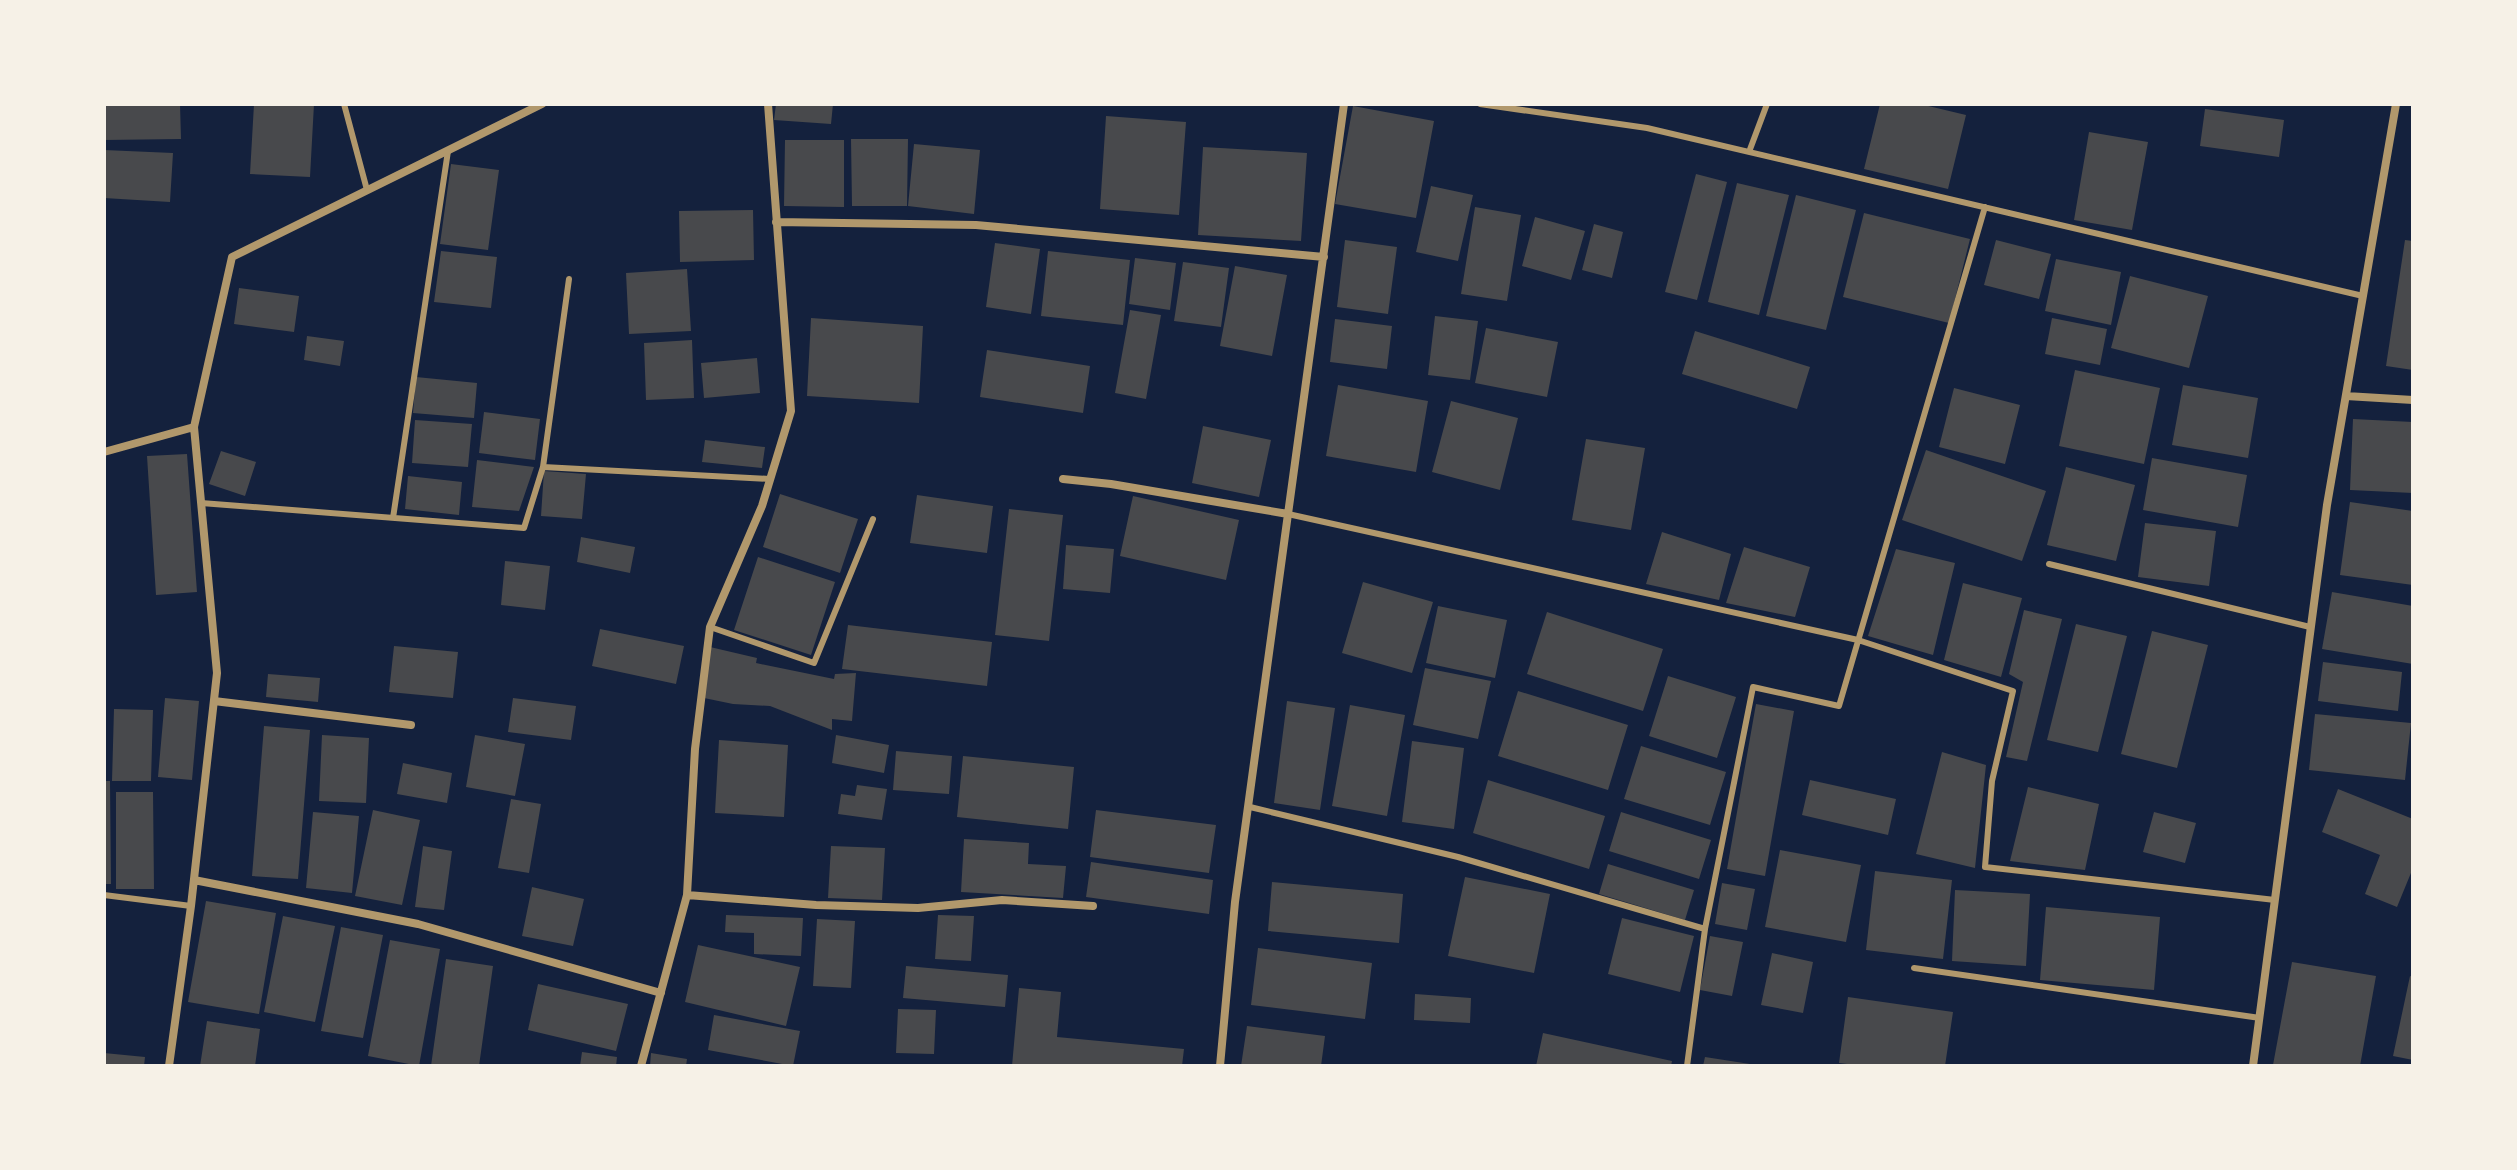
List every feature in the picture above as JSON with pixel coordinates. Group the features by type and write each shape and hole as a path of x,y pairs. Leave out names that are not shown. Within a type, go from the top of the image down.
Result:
{"street":[{"path":"169,1066 191,906 217,673 194,427 232,257 542,104"},
{"path":"641,1066 687,895 695,749 710,627 762,506 791,411 768,104"},
{"path":"1220,1066 1235,902 1344,104"},
{"path":"2253,1066 2327,505 2396,104"},
{"path":"776,222 976,225 1324,257"},
{"path":"2346,396 2413,400"},
{"path":"104,452 194,427"},
{"path":"1063,479 1111,484 1288,514"},
{"path":"214,701 411,725"},
{"path":"194,880 418,924 661,993"},
{"path":"687,895 816,905 918,908 989,900 1093,906"}],"lane":[{"path":"344,104 367,190"},
{"path":"1480,104 1647,128 2363,296"},
{"path":"1749,152 1767,104"},
{"path":"393,518 448,151"},
{"path":"1687,1066 1705,929 1753,687 1839,706 1985,207"},
{"path":"201,503 524,528 543,467 569,279"},
{"path":"543,467 770,479"},
{"path":"1288,514 1858,640 2013,691 1992,781 1985,867 2275,900"},
{"path":"710,627 814,663 873,519"},
{"path":"2049,564 2310,627"},
{"path":"1250,807 1458,857 1705,929"},
{"path":"104,895 191,906"},
{"path":"1914,968 2260,1018"}],"building":[{"path":"104,104 180,104 181,139 104,140"},
{"path":"254,104 314,104 310,177 250,174"},
{"path":"776,104 833,104 831,124 774,120"},
{"path":"1880,104 1920,104 1966,115 1948,189 1864,169"},
{"path":"1353,106 1434,121 1416,218 1335,204"},
{"path":"2205,109 2284,120 2279,157 2200,146"},
{"path":"1106,116 1186,122 1179,215 1100,209"},
{"path":"2089,132 2148,142 2132,230 2074,220"},
{"path":"851,139 908,139 907,206 852,206"},
{"path":"785,140 844,140 844,207 784,206"},
{"path":"914,144 980,150 974,214 908,206"},
{"path":"1203,147 1307,153 1301,241 1198,235"},
{"path":"104,150 173,153 170,202 104,198"},
{"path":"451,164 499,170 488,250 440,244"},
{"path":"1696,174 1727,182 1697,300 1665,292"},
{"path":"1737,183 1789,195 1759,315 1708,302"},
{"path":"1431,186 1473,195 1458,261 1416,252"},
{"path":"1796,195 1856,210 1826,330 1766,316"},
{"path":"1475,207 1521,215 1507,301 1461,294"},
{"path":"753,210 754,260 680,262 679,211"},
{"path":"1864,213 1970,239 1949,323 1843,297"},
{"path":"1535,217 1585,231 1571,280 1522,266"},
{"path":"1594,224 1623,232 1612,278 1582,270"},
{"path":"1345,240 1397,247 1388,314 1337,307"},
{"path":"1996,240 2051,254 2039,299 1984,285"},
{"path":"2405,240 2413,241 2413,370 2386,366"},
{"path":"995,243 1040,249 1031,314 986,307"},
{"path":"441,251 497,257 491,308 434,302"},
{"path":"1048,251 1130,260 1123,325 1041,316"},
{"path":"1135,258 1176,263 1170,310 1129,304"},
{"path":"2056,259 2121,272 2111,325 2045,311"},
{"path":"1183,262 1229,268 1221,327 1174,321"},
{"path":"1235,266 1287,275 1272,356 1220,346"},
{"path":"687,269 691,331 629,334 626,273"},
{"path":"2130,276 2208,296 2189,368 2111,348"},
{"path":"239,288 299,296 294,332 234,324"},
{"path":"1130,310 1161,315 1146,399 1115,393"},
{"path":"1435,316 1478,321 1470,380 1428,375"},
{"path":"811,318 923,326 919,403 807,396"},
{"path":"2052,318 2107,329 2100,365 2045,354"},
{"path":"1335,319 1392,326 1387,369 1330,362"},
{"path":"1486,328 1558,342 1547,397 1475,383"},
{"path":"1695,331 1810,367 1797,409 1682,374"},
{"path":"307,336 344,341 340,366 304,360"},
{"path":"692,340 694,398 646,400 644,343"},
{"path":"987,350 1090,366 1083,413 980,397"},
{"path":"757,358 760,393 704,398 701,363"},
{"path":"2075,370 2160,388 2144,464 2059,446"},
{"path":"416,377 477,383 474,418 413,413"},
{"path":"1338,385 1428,401 1416,472 1326,456"},
{"path":"2183,385 2258,398 2248,458 2172,445"},
{"path":"1954,388 2020,405 2005,464 1939,447"},
{"path":"1451,401 1518,418 1500,490 1432,472"},
{"path":"484,412 540,419 535,460 479,453"},
{"path":"2353,419 2413,422 2413,493 2350,490"},
{"path":"415,420 472,424 468,467 412,463"},
{"path":"1203,426 1271,440 1259,497 1192,483"},
{"path":"1586,439 1645,448 1631,530 1572,520"},
{"path":"705,440 765,447 762,468 702,462"},
{"path":"1926,450 2046,491 2022,561 1902,520"},
{"path":"221,451 256,462 245,496 209,484"},
{"path":"187,454 197,592 156,595 147,456"},
{"path":"2152,458 2247,475 2238,527 2143,510"},
{"path":"477,460 534,467 519,511 472,507"},
{"path":"2066,467 2135,485 2116,561 2047,545"},
{"path":"544,471 586,474 582,519 541,516"},
{"path":"408,476 462,482 459,515 405,509"},
{"path":"780,494 858,519 840,573 763,547"},
{"path":"917,495 993,506 987,553 910,543"},
{"path":"1133,496 1239,520 1226,580 1120,556"},
{"path":"2350,502 2413,511 2413,585 2340,575"},
{"path":"1009,509 1063,515 1049,641 995,635"},
{"path":"2145,523 2216,531 2209,586 2138,577"},
{"path":"1662,532 1731,554 1719,600 1646,584"},
{"path":"581,537 635,547 630,573 577,562"},
{"path":"1066,545 1114,549 1110,593 1063,589"},
{"path":"1744,547 1810,567 1795,617 1726,603"},
{"path":"1896,549 1955,563 1933,655 1868,636"},
{"path":"758,557 835,582 811,655 734,630"},
{"path":"505,561 550,566 545,610 501,605"},
{"path":"1363,582 1433,602 1412,673 1342,653"},
{"path":"1963,583 2022,598 2001,677 1944,660"},
{"path":"2332,592 2413,606 2413,664 2322,649"},
{"path":"1438,606 1507,620 1495,678 1426,663"},
{"path":"2024,610 2062,619 2027,761 2006,757 2023,682 2009,674"},
{"path":"1547,612 1663,649 1643,711 1527,674"},
{"path":"2076,624 2127,636 2098,752 2047,740"},
{"path":"848,625 992,642 987,686 842,669"},
{"path":"600,629 684,646 676,684 592,666"},
{"path":"2152,631 2208,645 2177,768 2121,754"},
{"path":"394,646 458,652 453,698 389,692"},
{"path":"710,647 757,658 756,663 834,679 835,674 856,673 852,721 832,719 832,730 770,706 733,704 704,698"},
{"path":"2323,662 2402,672 2398,711 2318,701"},
{"path":"1425,668 1491,681 1478,739 1413,725"},
{"path":"268,674 320,678 318,702 266,697"},
{"path":"1668,676 1736,697 1717,758 1649,736"},
{"path":"1518,691 1628,725 1608,790 1498,756"},
{"path":"165,698 199,701 192,780 158,777"},
{"path":"513,698 576,706 571,740 508,732"},
{"path":"1287,701 1335,708 1320,810 1274,803"},
{"path":"1756,704 1794,711 1765,876 1727,869"},
{"path":"1350,705 1405,715 1387,816 1332,806"},
{"path":"114,709 153,710 151,781 112,781"},
{"path":"2315,714 2411,723 2405,780 2309,770"},
{"path":"264,726 310,730 298,879 252,876"},
{"path":"322,735 369,738 366,803 319,801"},
{"path":"475,735 525,744 515,796 466,787"},
{"path":"836,735 889,745 884,773 832,763"},
{"path":"719,740 788,745 784,817 715,813"},
{"path":"1412,741 1464,748 1454,829 1402,822"},
{"path":"1641,746 1726,772 1710,825 1624,799"},
{"path":"896,751 952,756 949,794 893,790"},
{"path":"1942,752 1986,765 1975,868 1916,854"},
{"path":"963,756 1074,767 1068,829 957,817"},
{"path":"403,763 452,773 447,803 397,794"},
{"path":"1488,780 1605,816 1589,869 1473,833"},
{"path":"1810,780 1896,799 1888,835 1802,815"},
{"path":"104,781 110,781 111,884 104,884"},
{"path":"857,785 887,789 882,820 838,814 841,794 855,796"},
{"path":"2028,787 2099,804 2085,870 2010,861"},
{"path":"2338,789 2413,819 2413,868 2397,907 2365,894 2380,855 2322,832"},
{"path":"116,792 153,792 154,889 116,889"},
{"path":"511,799 541,804 529,873 498,868"},
{"path":"373,810 420,820 402,905 355,896"},
{"path":"1096,810 1216,825 1209,873 1090,857"},
{"path":"313,812 359,816 352,893 306,888"},
{"path":"1621,812 1711,840 1699,879 1609,851"},
{"path":"2154,812 2196,823 2185,863 2143,852"},
{"path":"964,839 1029,843 1028,864 1066,866 1063,898 961,892"},
{"path":"423,846 452,851 444,910 415,907"},
{"path":"831,846 885,848 882,900 828,898"},
{"path":"1780,850 1861,865 1846,942 1765,927"},
{"path":"1091,862 1213,880 1209,914 1086,897"},
{"path":"1608,864 1694,890 1685,920 1599,894"},
{"path":"1875,871 1952,880 1943,959 1866,950"},
{"path":"1465,877 1550,894 1534,973 1448,956"},
{"path":"1272,882 1403,894 1399,943 1268,931"},
{"path":"1722,883 1755,889 1747,930 1715,924"},
{"path":"532,887 584,899 573,946 522,936"},
{"path":"1955,890 2030,894 2026,966 1952,961"},
{"path":"206,901 276,913 259,1014 188,1002"},
{"path":"2046,907 2160,917 2154,990 2040,980"},
{"path":"726,915 803,918 801,956 754,954 754,933 725,932"},
{"path":"938,915 974,916 971,961 935,959"},
{"path":"283,916 335,926 315,1022 264,1012"},
{"path":"1622,918 1694,936 1680,992 1608,974"},
{"path":"817,919 855,921 851,988 813,986"},
{"path":"341,927 383,935 363,1038 321,1031"},
{"path":"1710,936 1743,942 1732,996 1700,990"},
{"path":"390,940 440,949 419,1066 368,1056"},
{"path":"698,945 800,967 786,1026 685,1002"},
{"path":"1258,948 1372,963 1365,1019 1251,1005"},
{"path":"1772,953 1813,962 1803,1013 1761,1005"},
{"path":"446,959 493,966 479,1066 431,1066"},
{"path":"2292,962 2376,976 2360,1066 2273,1065"},
{"path":"906,966 1008,975 1005,1007 903,998"},
{"path":"2410,976 2413,977 2413,1060 2393,1056"},
{"path":"538,984 628,1004 616,1051 528,1030"},
{"path":"1019,988 1061,992 1057,1037 1184,1049 1182,1066 1012,1066"},
{"path":"1415,994 1471,998 1470,1023 1414,1020"},
{"path":"1848,997 1953,1012 1945,1066 1839,1063"},
{"path":"898,1009 936,1010 934,1054 896,1053"},
{"path":"714,1015 800,1031 793,1066 708,1050"},
{"path":"207,1021 260,1029 255,1066 200,1066"},
{"path":"1247,1026 1325,1036 1321,1066 1241,1066"},
{"path":"1543,1033 1672,1061 1671,1066 1536,1066"},
{"path":"582,1052 617,1057 616,1066 580,1066"},
{"path":"104,1053 145,1057 144,1066 104,1066"},
{"path":"651,1053 687,1059 686,1066 650,1066"},
{"path":"1705,1057 1750,1064 1750,1066 1703,1066"}]}
